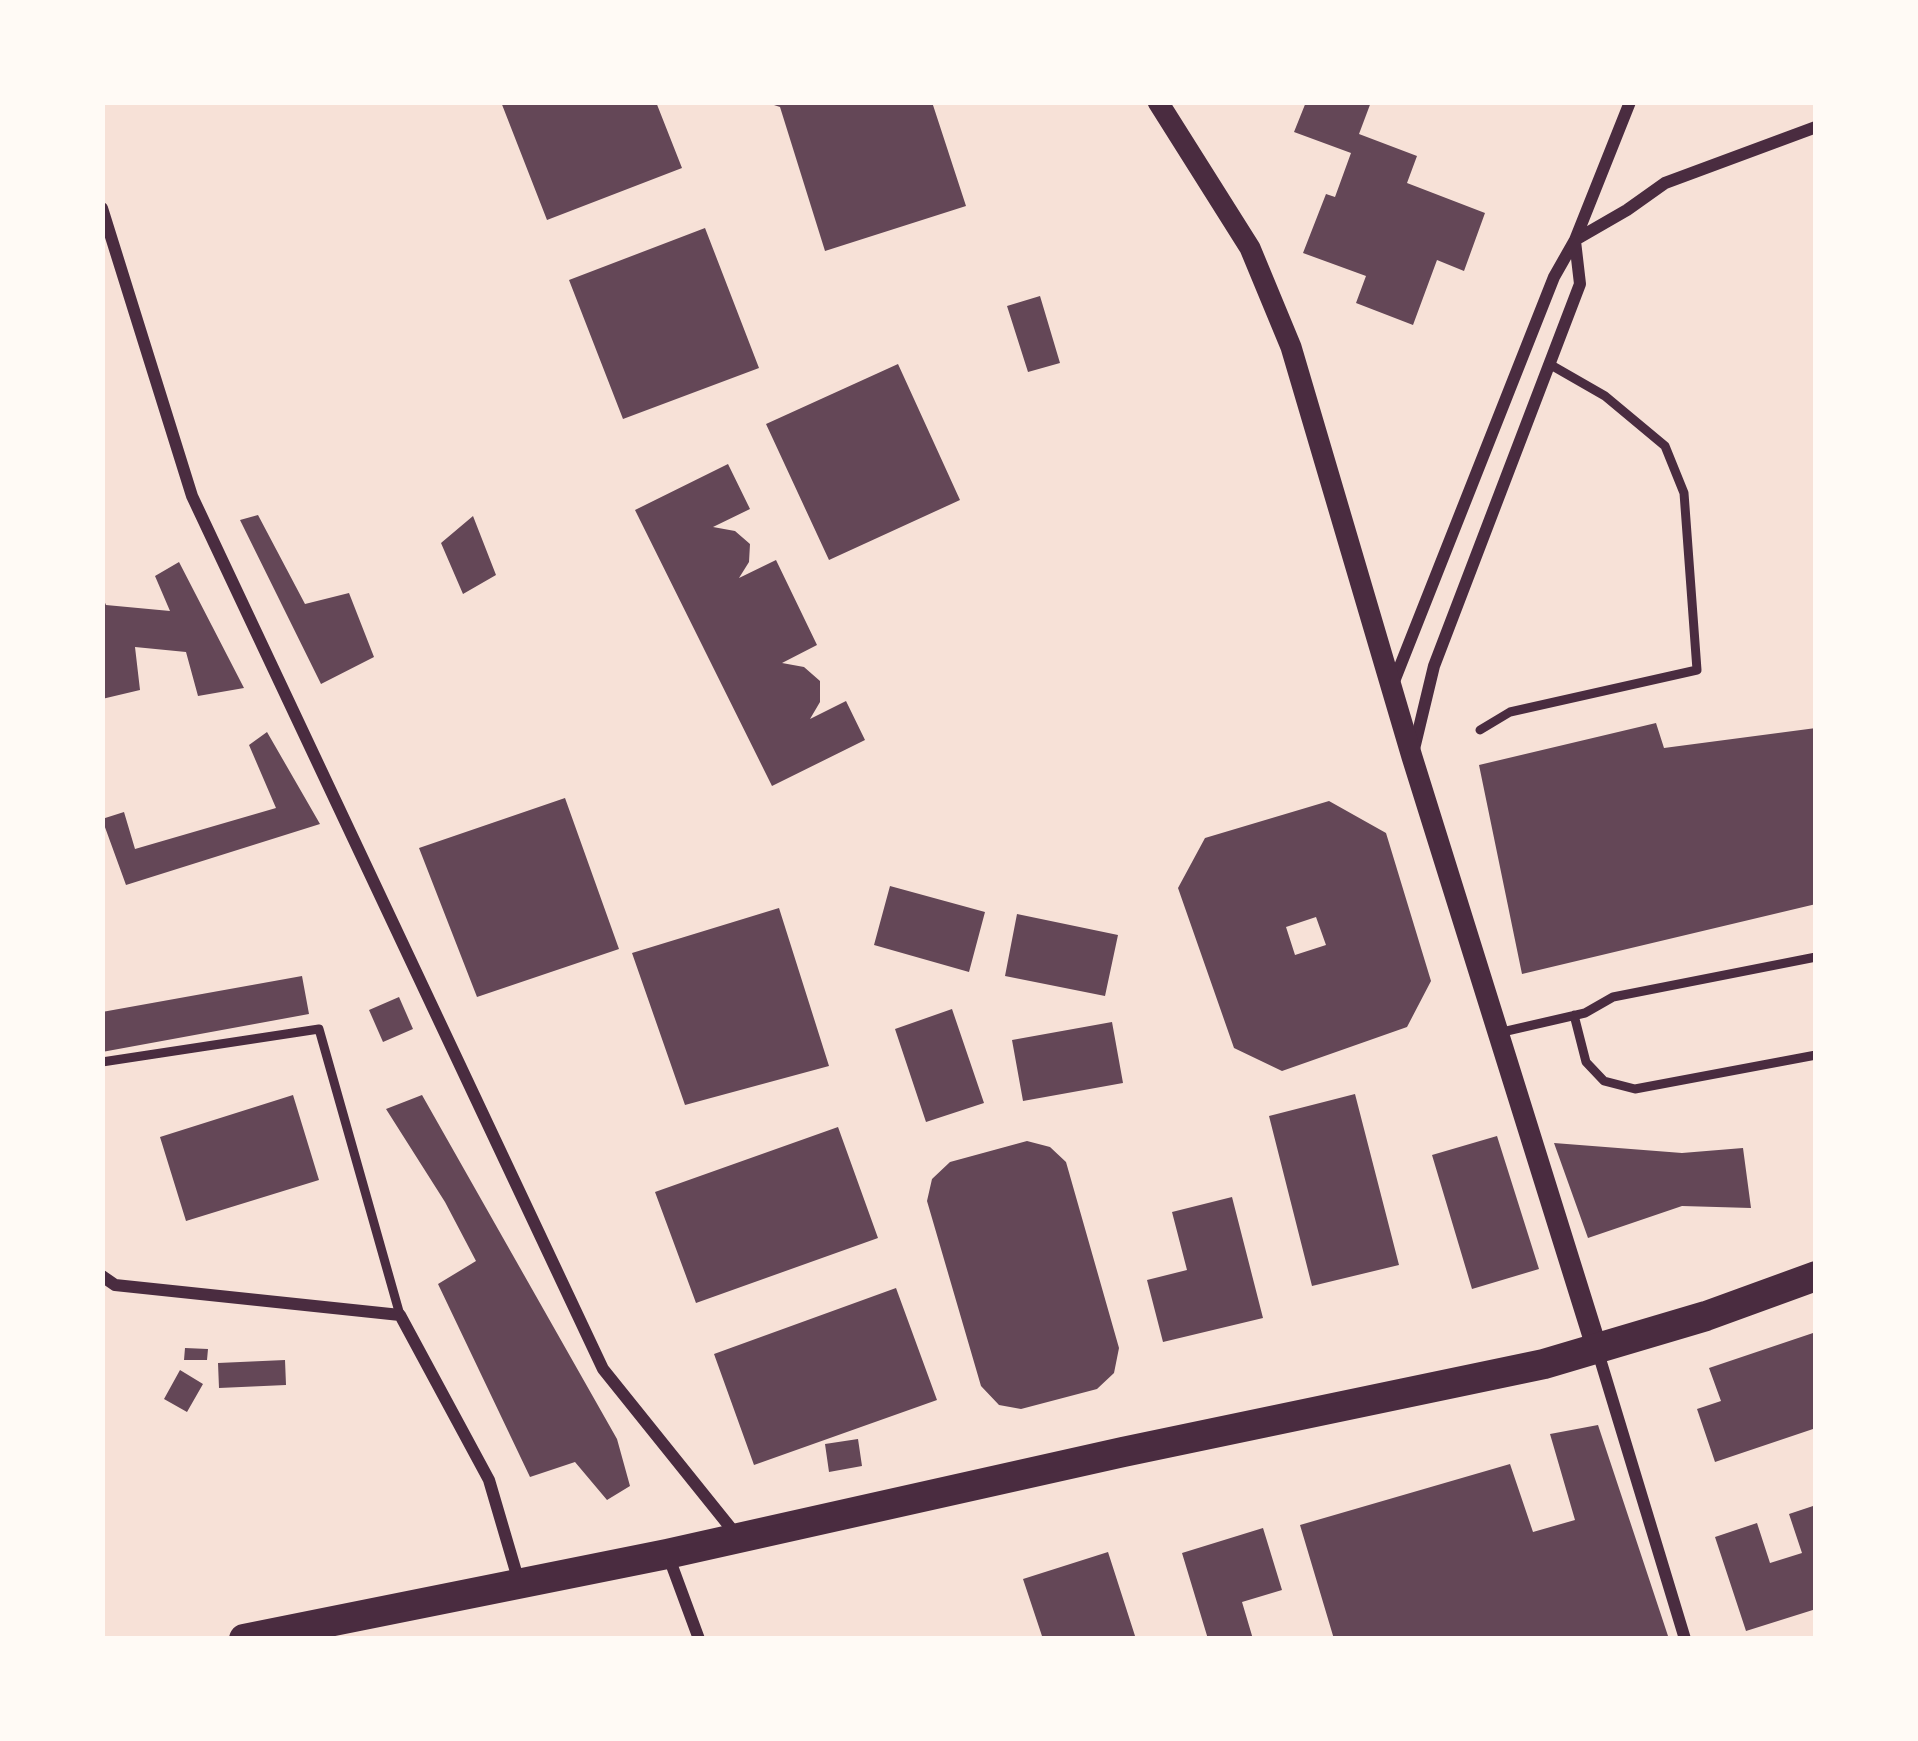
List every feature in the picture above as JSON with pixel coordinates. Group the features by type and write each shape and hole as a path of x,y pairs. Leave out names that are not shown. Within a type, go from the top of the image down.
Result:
{"main road":[{"path":"244,1639 739,1538 1544,1364 1706,1316 1816,1276"}],"street":[{"path":"1158,102 1225,202 1272,294 1291,346 1412,757 1685,1639"},
{"path":"1393,686 1554,277 1575,240 1630,102"},
{"path":"1575,240 1665,182 1816,127"},
{"path":"102,208 192,496 603,1369 739,1538"},
{"path":"1412,757 1435,666 1580,284 1575,240"},
{"path":"102,1276 115,1285 400,1315 489,1480 519,1584"},
{"path":"667,1553 699,1639"}],"lane":[{"path":"1480,730 1510,712 1697,670 1684,493 1665,446 1605,396 1551,365"},
{"path":"1498,1033 1574,1015 1613,997 1816,957"},
{"path":"1574,1015 1586,1062 1604,1081 1635,1089 1816,1055"},
{"path":"102,1062 319,1029 400,1315"}],"building":[{"path":"501,102 656,102 682,168 547,220"},
{"path":"765,102 932,102 966,206 825,251 780,107"},
{"path":"1306,102 1371,102 1359,134 1417,156 1407,183 1485,213 1464,271 1437,260 1413,325 1356,303 1366,276 1303,253 1326,194 1335,197 1351,153 1294,132"},
{"path":"705,228 759,368 623,419 569,280"},
{"path":"1040,296 1060,363 1028,372 1007,306"},
{"path":"898,364 960,500 829,560 766,424"},
{"path":"728,464 750,509 713,527 735,531 750,544 749,562 739,578 776,560 817,645 782,663 804,667 820,681 820,702 810,719 846,701 865,740 772,786 635,510"},
{"path":"258,515 305,604 349,593 374,657 321,684 240,520"},
{"path":"473,516 496,575 463,594 441,543"},
{"path":"179,562 244,688 198,696 186,652 135,647 140,690 102,699 102,596 106,605 170,611 155,576"},
{"path":"1656,723 1664,748 1816,728 1816,904 1522,974 1479,765"},
{"path":"267,732 320,824 126,885 102,819 124,812 135,849 276,808 249,745"},
{"path":"565,798 619,949 477,997 419,848"},
{"path":"1329,801 1386,833 1431,981 1407,1027 1282,1071 1234,1048 1178,888 1205,838","holes":["1316,917 1326,945 1295,955 1286,927"]},
{"path":"890,886 985,912 969,972 874,945"},
{"path":"779,908 829,1066 685,1105 632,953"},
{"path":"1017,914 1118,935 1105,996 1005,976"},
{"path":"302,976 309,1014 102,1052 102,1012"},
{"path":"399,997 413,1029 383,1042 369,1010"},
{"path":"952,1009 984,1103 926,1122 895,1029"},
{"path":"1112,1022 1123,1083 1023,1101 1012,1040"},
{"path":"1355,1094 1399,1265 1312,1286 1269,1116"},
{"path":"293,1095 319,1180 186,1221 160,1137"},
{"path":"422,1095 617,1439 630,1486 607,1500 575,1462 530,1477 438,1284 476,1261 386,1109"},
{"path":"838,1127 878,1238 696,1303 655,1192"},
{"path":"1497,1136 1539,1269 1472,1289 1432,1155"},
{"path":"1027,1141 1050,1147 1066,1162 1119,1348 1114,1373 1097,1389 1021,1409 999,1405 981,1386 927,1201 932,1179 950,1162"},
{"path":"1554,1143 1682,1153 1743,1148 1751,1208 1682,1206 1588,1238"},
{"path":"1232,1197 1263,1318 1163,1342 1147,1280 1187,1270 1172,1212"},
{"path":"896,1288 937,1400 754,1465 714,1354"},
{"path":"1816,1332 1816,1428 1715,1462 1697,1409 1721,1401 1709,1368"},
{"path":"185,1348 208,1349 207,1360 184,1360"},
{"path":"285,1360 286,1385 219,1388 218,1363"},
{"path":"180,1370 203,1384 187,1412 164,1399"},
{"path":"1598,1425 1669,1639 1334,1639 1300,1525 1510,1464 1533,1532 1575,1520 1550,1434"},
{"path":"858,1439 862,1466 829,1472 825,1444"},
{"path":"1816,1505 1816,1609 1746,1631 1715,1537 1757,1523 1770,1563 1802,1553 1789,1514"},
{"path":"1263,1528 1282,1590 1242,1602 1253,1639 1208,1639 1182,1553"},
{"path":"1108,1552 1136,1639 1043,1639 1023,1579"}]}
